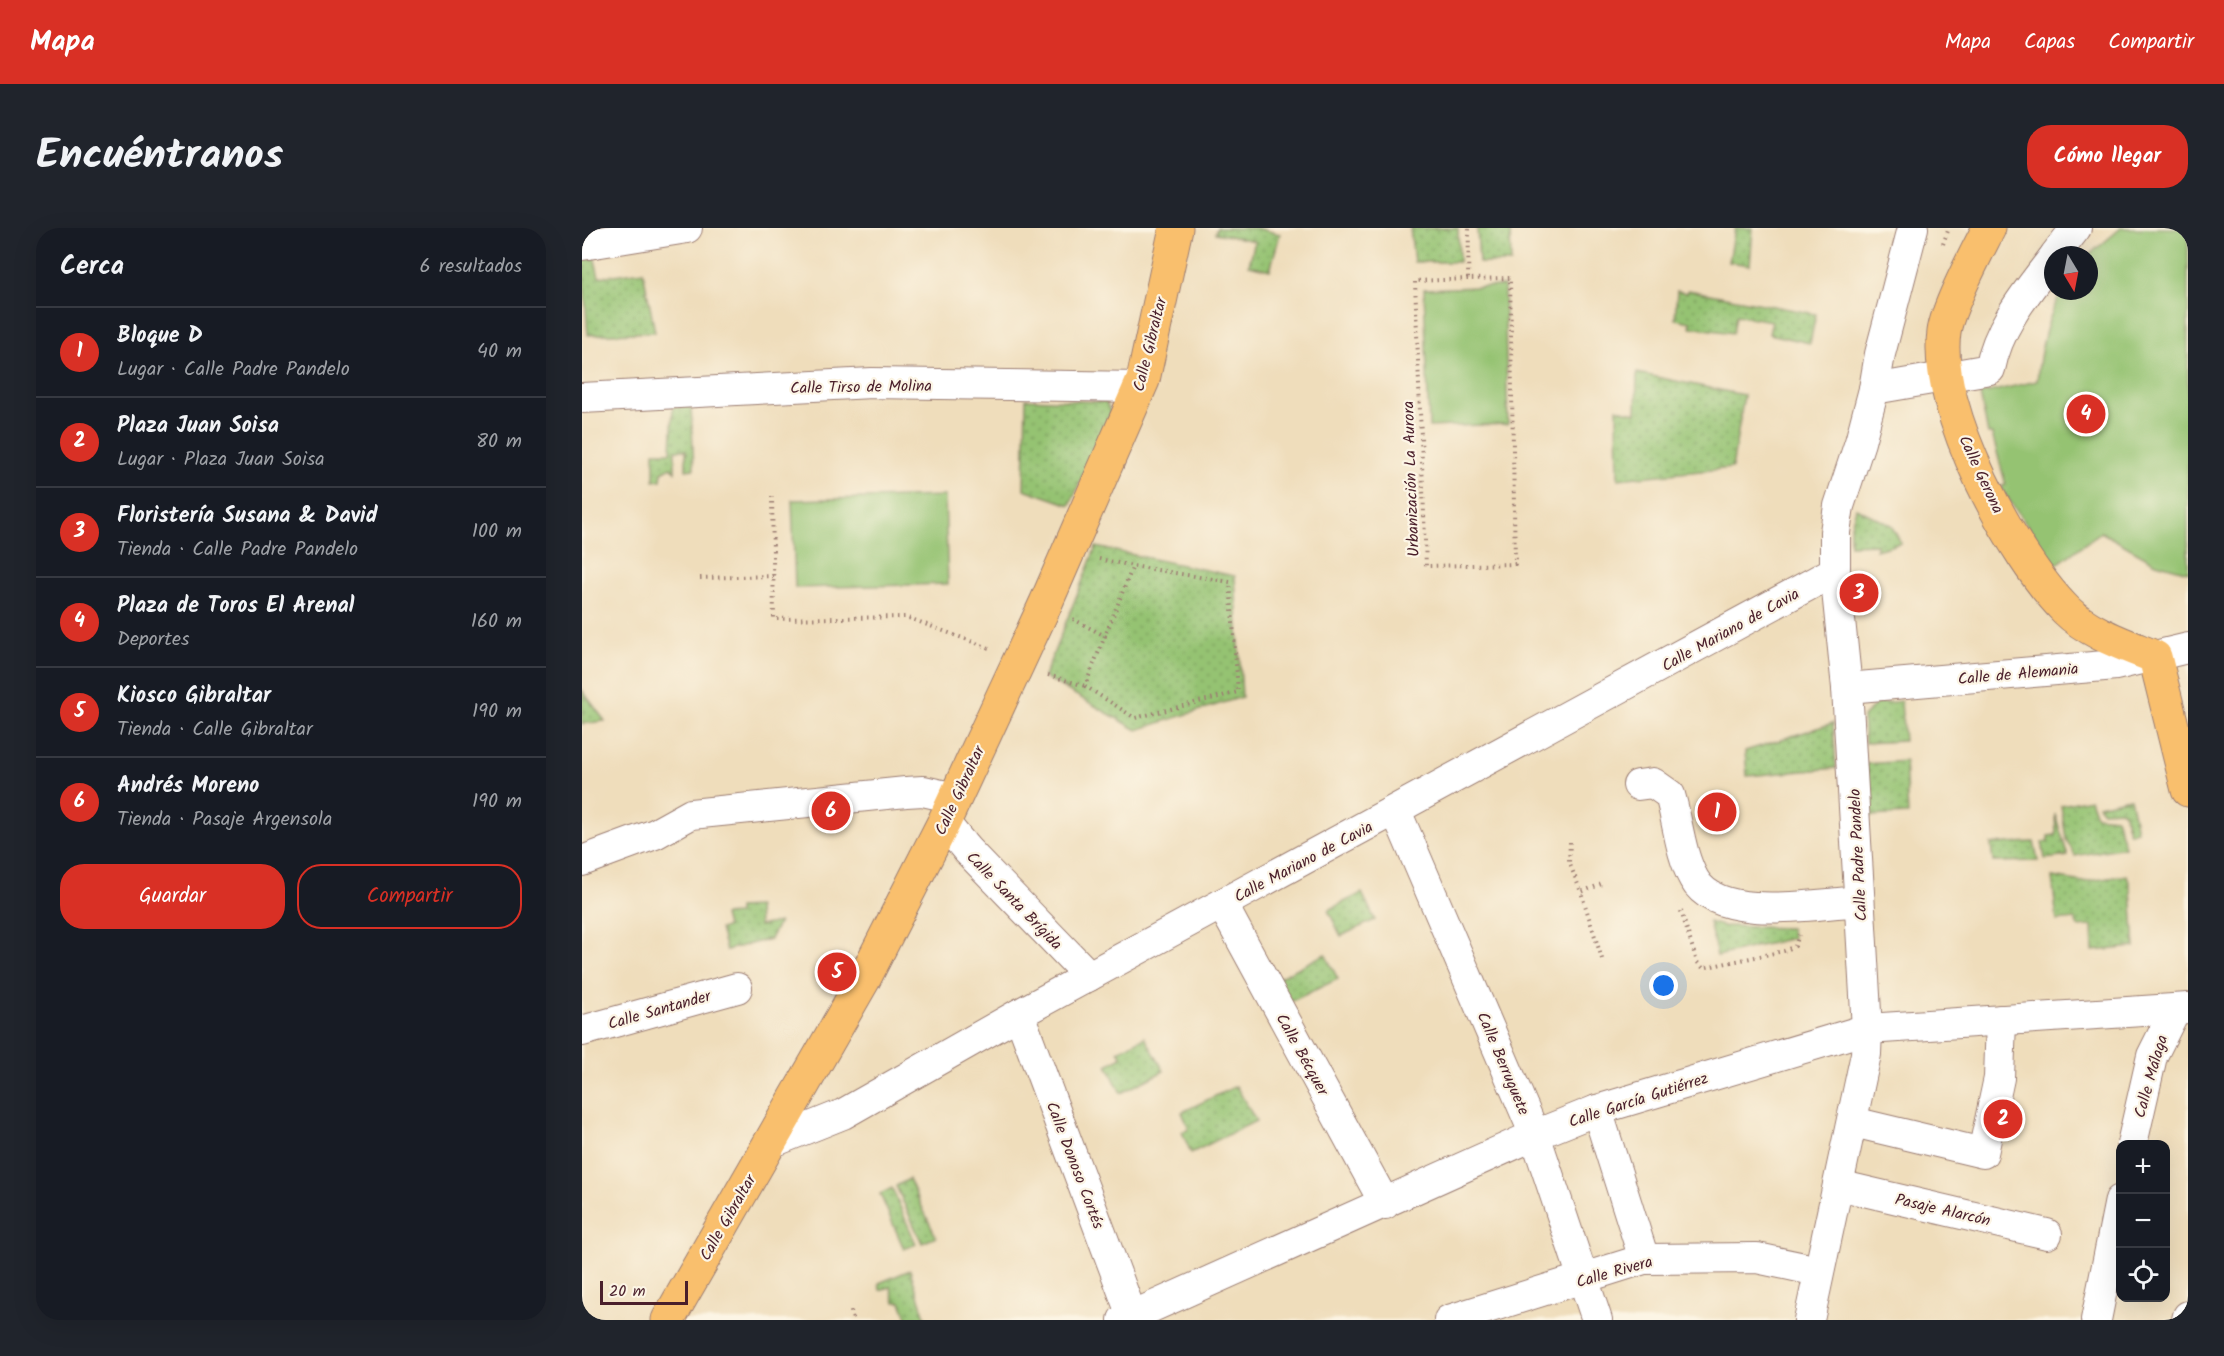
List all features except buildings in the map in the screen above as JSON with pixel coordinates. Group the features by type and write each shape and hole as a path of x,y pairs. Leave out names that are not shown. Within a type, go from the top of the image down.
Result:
{"main road":[{"name":"Calle Gibraltar","path":"668,1320 864,979 949,810 1046,605 1140,387 1176,228"},
{"name":"Calle Gerona","path":"1988,228 1944,331 1946,375 1950,399 1988,493 2025,561 2068,612 2101,633 2155,657"},
{"path":"2155,657 2188,790"}],"street":[{"path":"582,245 687,228"},
{"name":"Calle Padre Pandelo","path":"1813,1319 1818,1271 1863,1078 1867,1029 1847,688 1835,572 1836,518 1860,442 1913,228"},
{"path":"2062,246 2076,228"},
{"path":"1874,389 1990,369 2001,335 2019,304 2044,270"},
{"name":"Calle Tirso de Molina","path":"582,398 872,383 1140,387"},
{"name":"Calle Mariano de Cavia","path":"768,1144 843,1114 1019,1014 1396,812 1835,572"},
{"name":"Calle de Alemania","path":"1847,688 2116,665 2188,648"},
{"path":"1638,785 1653,783 1671,795 1686,859 1694,880 1704,893 1724,903 1753,907 1859,901"},
{"path":"582,861 655,834 680,818 691,814 923,791 949,810"},
{"name":"Calle Santa Brígida","path":"949,810 967,850 1089,976"},
{"name":"Calle Berruguete","path":"1396,812 1535,1135 1597,1320"},
{"name":"Calle Bécquer","path":"1222,904 1385,1204"},
{"name":"Calle Santander","path":"582,1031 737,988"},
{"name":"Calle García Gutiérrez","path":"1145,1315 1535,1135 1597,1110 1867,1029 2182,1009"},
{"name":"Calle Málaga","path":"2133,1140 2152,1056 2182,1009"},
{"name":"Calle Donoso Cortés","path":"1019,1014 1145,1315"},
{"path":"1853,1122 1983,1153 1999,1078 2001,1020"},
{"path":"1597,1110 1644,1259"},
{"name":"Pasaje Alarcón","path":"1838,1185 2048,1234"},
{"path":"2096,1320 2116,1224"},
{"name":"Calle Rivera","path":"1449,1320 1644,1259 1757,1258 1818,1271"}],"path":[{"path":"1468,279 1469,228"},
{"name":"Urbanización La Aurora","path":"1510,278 1515,564 1426,566 1415,281 1468,279 1510,278"},
{"path":"772,496 774,619 906,617 1019,661 1058,680 1085,686 1135,718 1238,692 1230,582 1133,566 1085,686"},
{"path":"700,578 773,576"},
{"path":"1046,605 1105,636"},
{"path":"1570,842 1569,862 1602,959"},
{"path":"1581,892 1602,884"},
{"path":"851,1311 853,1320"}],"green space":[{"path":"1217,228 1256,228 1280,234 1270,270 1249,265 1255,241 1215,233"},
{"path":"1410,228 1458,228 1459,262 1414,262"},
{"path":"1477,228 1510,228 1511,263 1479,263"},
{"path":"1735,228 1753,228 1750,265 1729,262"},
{"path":"2121,228 2188,228 2188,572 2156,563 2101,532 2056,565 2003,492 2002,486 2006,485 1992,434 1988,434 1980,394 2037,381 2045,334 2058,300 2098,300 2098,247"},
{"path":"594,256 599,277 643,271 655,332 588,335 582,258"},
{"path":"1504,286 1508,424 1429,427 1424,289"},
{"path":"1688,290 1816,314 1810,343 1769,334 1772,321 1736,315 1733,333 1690,327 1691,322 1675,319 1677,291 1687,293"},
{"path":"1637,373 1744,395 1732,468 1618,479 1617,409 1636,413"},
{"path":"1026,399 1106,402 1111,413 1070,505 1024,489"},
{"path":"691,406 694,469 686,470 686,450 675,450 675,471 671,467 662,472 661,480 654,481 654,452 671,452 673,407"},
{"path":"945,496 948,584 795,588 792,500"},
{"path":"1856,508 1891,525 1901,543 1876,550 1876,544 1850,545 1850,529"},
{"path":"1096,547 1235,576 1242,697 1137,730 1044,677"},
{"path":"582,690 605,721 582,724"},
{"path":"1901,701 1904,741 1865,743 1863,717 1876,704"},
{"path":"1833,723 1836,768 1747,776 1745,751"},
{"path":"1905,761 1908,814 1869,816 1866,764"},
{"path":"2130,798 2137,831 2129,833 2124,812 2120,810 2103,811 2098,805"},
{"path":"2090,799 2096,816 2116,818 2125,847 2075,856 2066,839 2061,805"},
{"path":"2055,814 2068,856 2045,859 2042,842 2048,841 2048,836 2056,835"},
{"path":"2034,842 2038,861 1993,862 1991,844"},
{"path":"2127,875 2131,890 2135,947 2093,951 2092,926 2078,927 2075,919 2057,921 2052,877 2083,882"},
{"path":"1362,893 1375,920 1341,936 1328,910"},
{"path":"758,907 759,926 779,922 770,939 726,950 720,929 727,927 724,915 738,914 738,908"},
{"path":"1709,922 1722,926 1790,928 1793,938 1717,956"},
{"path":"1325,954 1338,979 1288,1003 1276,979"},
{"path":"1145,1037 1164,1071 1121,1093 1107,1065 1122,1057 1118,1051"},
{"path":"1236,1086 1256,1121 1191,1153 1182,1132 1189,1129 1182,1112"},
{"path":"909,1179 936,1237 922,1243 896,1186"},
{"path":"892,1188 916,1244 904,1249 880,1194"},
{"path":"910,1270 926,1320 908,1320 901,1302 895,1302 891,1287 880,1290 879,1283"}],"place":[{"name":"Plaza de Toros El Arenal","path":"2086,414"},
{"name":"Floristería Susana & David","path":"1859,593"},
{"name":"Andrés Moreno","path":"831,811"},
{"name":"Bloque D","path":"1717,812"},
{"name":"Kiosco Gibraltar","path":"837,972"},
{"name":"Plaza Juan Soisa","path":"2003,1119"}]}
